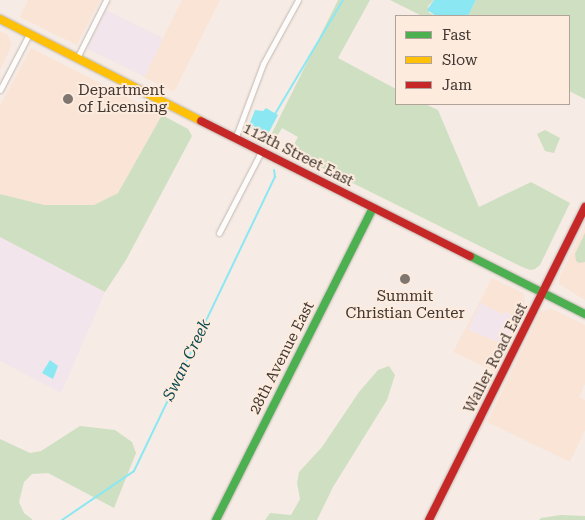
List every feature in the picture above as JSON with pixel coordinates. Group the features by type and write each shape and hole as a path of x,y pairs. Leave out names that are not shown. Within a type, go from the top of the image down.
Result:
{"street":[{"path":"77,58 106,0"},
{"path":"235,138 263,64 298,0"},
{"name":"112th Street East","path":"0,19 585,314"},
{"path":"0,90 29,34"},
{"path":"219,233 261,152"},
{"name":"Waller Road East","path":"429,520 585,207"},
{"name":"28th Avenue East","path":"216,520 373,208"}],"shaded area":[{"path":"28,0 100,0 77,45 20,17"},
{"path":"182,0 220,0 174,92 143,77"},
{"path":"106,10 164,38 145,77 87,49"},
{"path":"0,31 8,35 12,45 0,70"},
{"path":"31,48 162,115 118,193 94,205 43,205 0,194 0,106"},
{"path":"585,225 585,300 559,284 560,276"},
{"path":"0,237 105,292 61,393 0,361"},
{"path":"492,278 523,293 526,306 496,372 453,352"},
{"path":"480,303 504,315 506,311 519,322 508,346 468,330"},
{"path":"552,309 585,325 585,384 579,397 585,400 585,430 570,462 487,422 541,311"}],"green space":[{"path":"338,0 370,0 338,58 395,88 395,105 427,105 438,110 479,207 531,182 570,203 540,265 530,270 290,152 298,137 282,128 273,143 268,141"},
{"path":"390,0 434,0 428,6 429,13 434,15 420,15"},
{"path":"476,0 585,0 585,99 570,92 570,15 468,15"},
{"path":"162,115 188,129 192,136 126,260 105,292 0,237 0,194 44,205 94,205 118,193"},
{"path":"545,130 560,138 554,153 545,151 537,134"},
{"path":"585,233 585,262 579,263 576,261 575,254"},
{"path":"389,366 395,375 387,400 333,487 317,520 265,520 270,513 291,515 300,499 297,483 299,472 322,447 359,392 378,370"},
{"path":"80,426 115,430 132,442 136,453 114,508 48,473 32,474 24,482 19,502 24,513 33,520 0,520 0,439 30,453 41,451"},
{"path":"561,515 585,516 585,520 539,520 541,518"}],"water":[{"path":"434,0 476,0 468,15 434,15 427,10"},
{"path":"266,108 278,115 267,136 251,129 249,125 255,110 263,111"},
{"path":"50,360 58,366 53,379 42,373"}],"waterway":[{"name":"Swan Creek","path":"275,114 343,0"},
{"name":"Swan Creek","path":"62,520 134,471 275,177 274,170"}],"traffic: fast":[{"path":"216,520 373,208"},
{"path":"470,256 585,314"}],"traffic: slow":[{"path":"0,19 201,121"}],"traffic: jam":[{"path":"201,121 470,256"},
{"path":"429,520 585,207"}],"place":[{"name":"Department of Licensing","path":"68,99"},
{"name":"Summit Christian Center","path":"405,279"}]}
